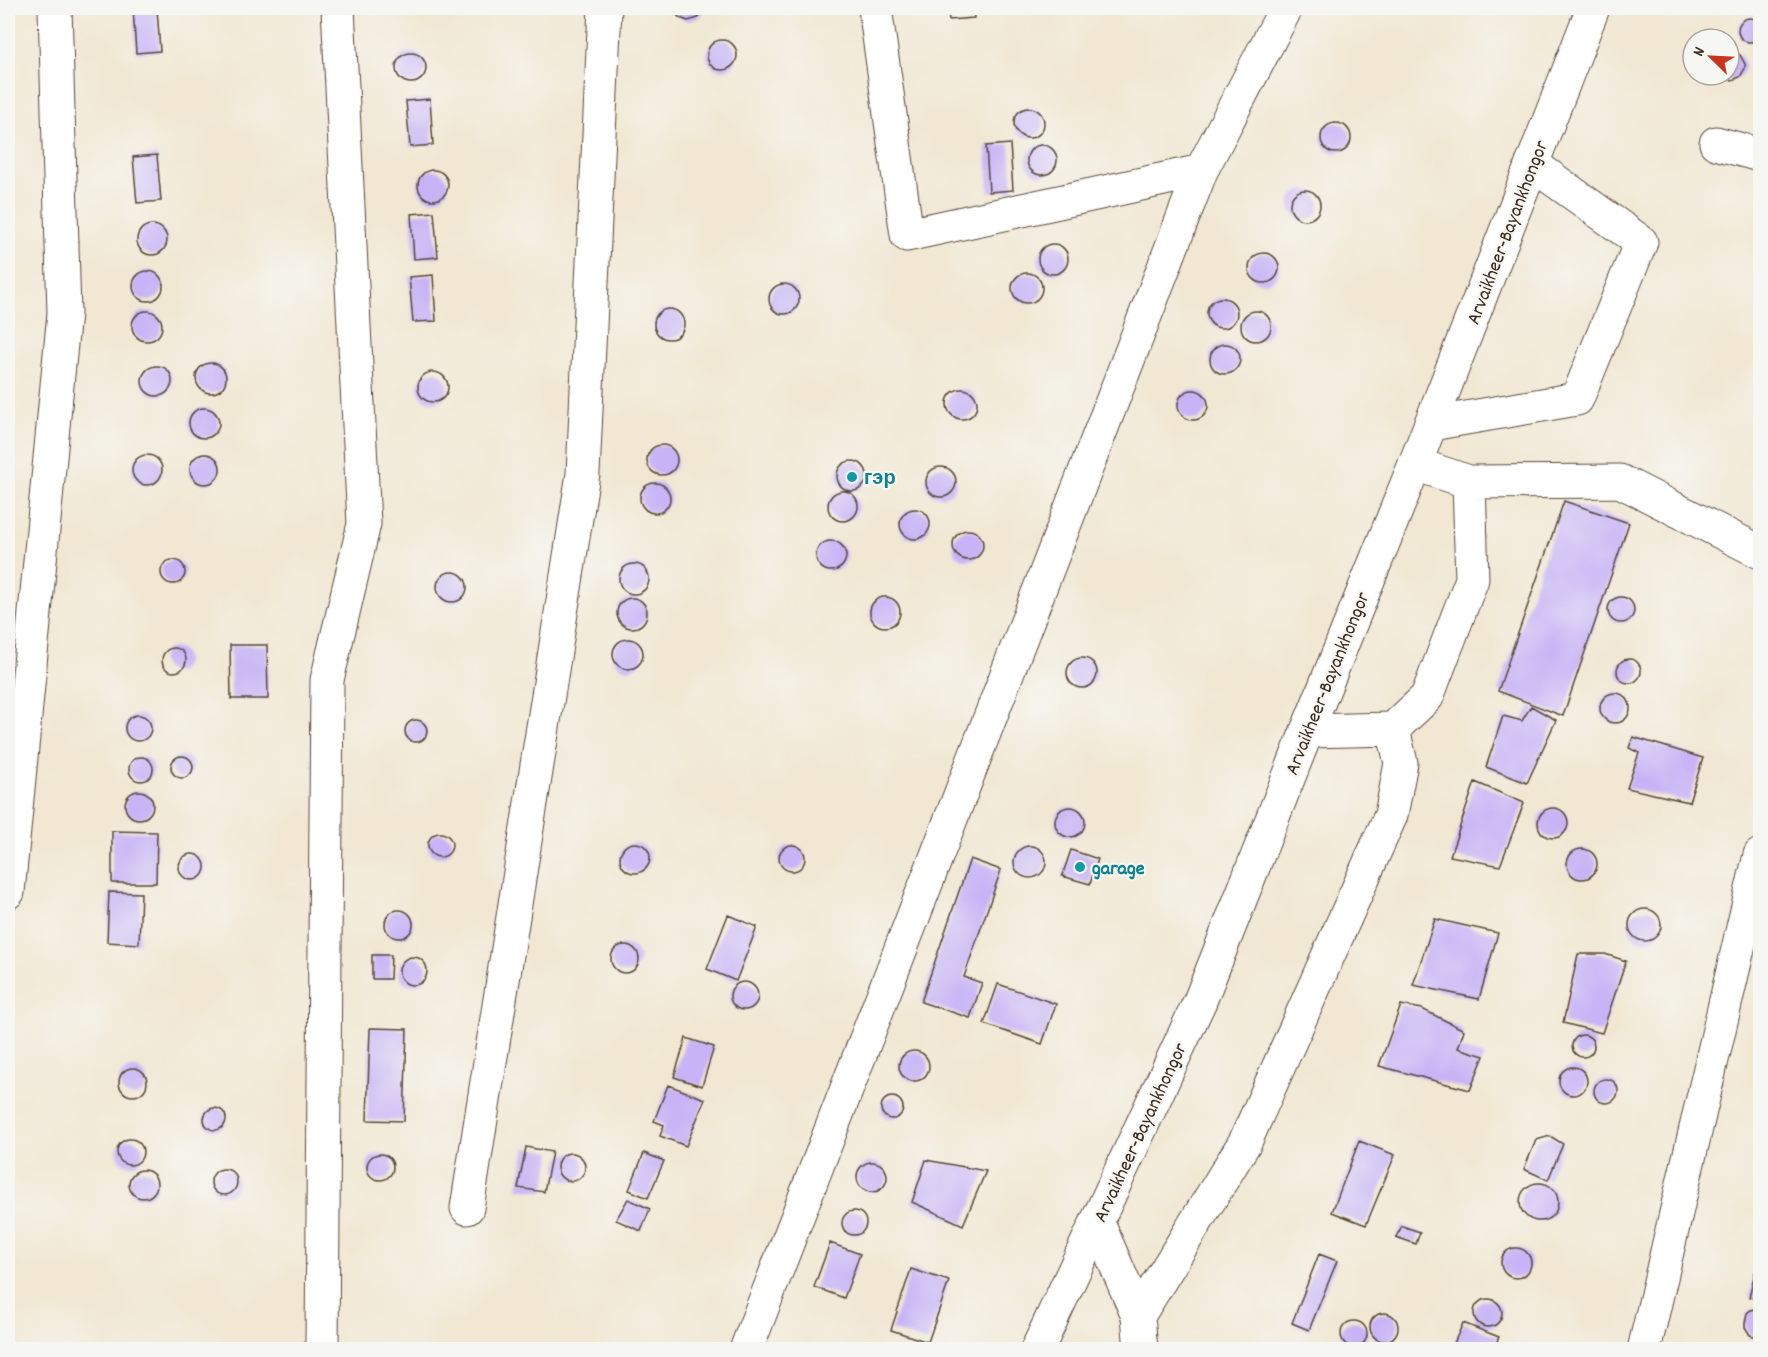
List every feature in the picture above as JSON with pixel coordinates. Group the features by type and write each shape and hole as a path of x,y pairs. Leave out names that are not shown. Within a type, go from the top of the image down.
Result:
{"main road":[{"path":"8,891 64,313 55,8"},
{"path":"322,1350 327,680 364,524 338,8"},
{"path":"467,1208 583,474 605,8"},
{"path":"875,8 907,236 1201,171"},
{"path":"746,1350 1201,171 1286,8"},
{"name":"Arvaikheer-Bayankhongor","path":"1037,1350 1200,1001 1431,424 1532,164 1586,14"},
{"path":"1716,143 1761,155"},
{"path":"1431,424 1577,399 1641,242 1532,164"},
{"path":"1415,464 1469,483 1620,481 1761,552"},
{"path":"1307,731 1393,729 1427,697 1472,579 1469,483"},
{"path":"1138,1316 1245,1142 1390,815 1401,763 1393,729"},
{"path":"1644,1350 1761,855"},
{"path":"1097,1221 1138,1316 1141,1350"}],"building":[{"path":"133,8 157,8 160,51 136,53"},
{"path":"674,8 703,8 698,18 688,21 680,18"},
{"path":"948,8 973,8 974,18 949,20"},
{"path":"1755,19 1761,25 1759,39 1750,42 1741,39 1741,27 1739,27 1741,21"},
{"path":"722,40 728,41 736,49 736,61 728,69 722,70 716,69 708,61 707,55 708,49 716,41"},
{"path":"411,53 417,54 425,62 425,74 417,82 411,83 405,82 397,74 396,68 397,62 405,54"},
{"path":"1741,57 1745,64 1741,75"},
{"path":"430,99 433,145 410,147 406,101"},
{"path":"1029,108 1035,109 1043,117 1043,129 1035,137 1029,138 1023,137 1015,129 1014,123 1015,117 1023,109"},
{"path":"1336,123 1342,124 1350,132 1350,144 1342,152 1336,153 1330,152 1322,144 1321,138 1322,132 1330,124"},
{"path":"1010,144 1013,190 989,192 986,146"},
{"path":"1042,145 1048,146 1056,154 1056,166 1048,174 1042,175 1036,174 1028,166 1027,160 1028,154 1036,146"},
{"path":"157,155 161,201 137,203 133,157"},
{"path":"433,170 439,171 447,179 447,191 439,199 433,200 427,199 419,191 418,185 419,179 427,171"},
{"path":"1305,190 1311,191 1319,199 1319,211 1311,219 1305,220 1299,219 1291,211 1290,205 1291,199 1299,191"},
{"path":"434,212 438,257 414,259 411,214"},
{"path":"152,225 158,226 166,234 166,246 158,254 152,255 146,254 138,246 137,240 138,234 146,226"},
{"path":"1053,244 1059,245 1067,253 1067,265 1059,273 1053,274 1047,273 1039,265 1038,259 1039,253 1047,245"},
{"path":"1264,253 1270,254 1278,262 1278,274 1270,282 1264,283 1258,282 1250,274 1249,268 1250,262 1258,254"},
{"path":"148,271 154,272 162,280 162,292 154,300 148,301 142,300 134,292 133,286 134,280 142,272"},
{"path":"1027,273 1033,274 1041,282 1041,294 1033,302 1027,303 1021,302 1013,294 1012,288 1013,282 1021,274"},
{"path":"433,275 436,321 413,322 409,277"},
{"path":"784,284 790,285 798,293 798,305 790,313 784,314 778,313 770,305 769,299 770,293 778,285"},
{"path":"1222,298 1228,299 1236,307 1236,319 1228,327 1222,328 1216,327 1208,319 1207,313 1208,307 1216,299"},
{"path":"669,309 675,310 683,318 683,330 675,338 669,339 663,338 655,330 654,324 655,318 663,310"},
{"path":"147,311 153,312 161,320 161,332 153,340 147,341 141,340 133,332 132,326 133,320 141,312"},
{"path":"1256,311 1262,312 1270,320 1270,332 1262,340 1256,341 1250,340 1242,332 1241,326 1242,320 1250,312"},
{"path":"1225,344 1231,345 1239,353 1239,365 1231,373 1225,374 1219,373 1211,365 1210,359 1211,353 1219,345"},
{"path":"211,363 217,364 225,372 225,384 217,392 211,393 205,392 197,384 196,378 197,372 205,364"},
{"path":"157,366 163,367 171,375 171,387 163,395 157,396 151,395 143,387 142,381 143,375 151,367"},
{"path":"433,372 439,373 447,381 447,393 439,401 433,402 427,401 419,393 418,387 419,381 427,373"},
{"path":"962,389 968,390 976,398 976,410 968,418 962,419 956,418 948,410 947,404 948,398 956,390"},
{"path":"1193,390 1199,391 1207,399 1207,411 1199,419 1193,420 1187,419 1179,411 1178,405 1179,399 1187,391"},
{"path":"204,408 210,409 218,417 218,429 210,437 204,438 198,437 190,429 189,423 190,417 198,409"},
{"path":"662,445 668,446 676,454 676,466 668,474 662,475 656,474 648,466 647,460 648,454 656,446"},
{"path":"205,454 211,455 219,463 219,475 211,483 205,484 199,483 191,475 190,469 191,463 199,455"},
{"path":"147,455 153,456 161,464 161,476 153,484 147,485 141,484 133,476 132,470 133,464 141,456"},
{"name":"гэр","path":"852,461 858,462 866,470 866,482 858,490 852,491 846,490 838,482 837,476 838,470 846,462"},
{"name":"гэр","path":"941,467 947,468 955,476 955,488 947,496 941,497 935,496 927,488 926,482 927,476 935,468"},
{"path":"655,483 661,484 669,492 669,504 661,512 655,513 649,512 641,504 640,498 641,492 649,484"},
{"name":"гэр","path":"843,491 849,492 857,500 857,512 849,520 843,521 837,520 829,512 828,506 829,500 837,492"},
{"path":"1564,501 1629,523 1563,716 1498,691"},
{"name":"гэр","path":"915,509 921,510 929,518 929,530 921,538 915,539 909,538 901,530 900,524 901,518 909,510"},
{"path":"968,530 974,531 982,539 982,551 974,559 968,560 962,559 954,551 953,545 954,539 962,531"},
{"path":"831,541 837,542 845,550 845,562 837,570 831,571 825,570 817,562 816,556 817,550 825,542"},
{"path":"173,560 181,564 185,572 181,580 173,584 165,580 161,572 165,564"},
{"path":"634,564 640,565 648,573 648,585 640,593 634,594 628,593 620,585 619,579 620,573 628,565"},
{"path":"452,572 458,573 466,581 466,593 458,601 452,602 446,601 438,593 437,587 438,581 446,573"},
{"path":"885,597 891,598 899,606 899,618 891,626 885,627 879,626 871,618 870,612 871,606 879,598"},
{"path":"1621,597 1630,601 1634,610 1630,619 1621,623 1612,619 1608,610 1612,601"},
{"path":"632,598 638,599 646,607 646,619 638,627 632,628 626,627 618,619 617,613 618,607 626,599"},
{"path":"628,639 634,640 642,648 642,660 634,668 628,669 622,668 614,660 613,654 614,648 622,640"},
{"path":"230,645 267,645 268,699 231,699"},
{"path":"174,648 179,649 185,655 185,665 179,671 174,672 169,671 163,665 162,660 163,655 169,649"},
{"path":"1082,658 1088,659 1096,667 1096,679 1088,687 1082,688 1076,687 1068,679 1067,673 1068,667 1076,659"},
{"path":"1629,659 1638,662 1641,671 1638,680 1629,683 1620,680 1617,671 1620,662"},
{"path":"1615,693 1626,697 1630,708 1626,719 1615,723 1604,719 1600,708 1604,697"},
{"path":"1531,706 1556,720 1527,783 1486,767 1503,716 1522,721"},
{"path":"138,715 147,719 151,728 147,737 138,741 129,737 125,728 129,719"},
{"path":"416,720 424,723 427,731 424,739 416,742 408,739 405,731 408,723"},
{"path":"1633,737 1703,758 1689,802 1627,788 1639,753 1629,748"},
{"path":"182,756 190,759 193,767 190,775 182,778 174,775 171,767 174,759"},
{"path":"136,757 146,757 153,764 153,774 146,781 136,781 129,774 129,764"},
{"path":"1475,782 1524,803 1500,866 1450,856"},
{"path":"139,791 149,795 153,805 149,815 139,819 129,815 125,805 129,795"},
{"path":"1070,807 1076,808 1084,816 1084,828 1076,836 1070,837 1064,836 1056,828 1055,822 1056,816 1064,808"},
{"path":"1553,808 1564,812 1568,823 1564,834 1553,838 1542,834 1538,823 1542,812"},
{"path":"112,831 157,832 156,883 112,883"},
{"path":"440,833 448,837 452,845 448,853 440,857 432,853 428,845 432,837"},
{"path":"635,843 645,848 650,858 645,868 635,873 625,868 620,858 625,848"},
{"path":"792,845 801,849 805,858 801,867 792,871 783,867 779,858 783,849"},
{"path":"1030,846 1041,851 1046,862 1041,873 1030,878 1019,873 1014,862 1019,851"},
{"path":"1582,849 1593,853 1597,864 1593,875 1582,879 1571,875 1567,864 1571,853"},
{"name":"garage","path":"1071,850 1098,859 1090,884 1062,876"},
{"path":"192,854 201,858 205,867 201,876 192,880 183,876 179,867 183,858"},
{"path":"970,859 1001,870 964,977 982,983 970,1018 921,1002"},
{"path":"109,892 141,893 139,944 107,942"},
{"path":"1645,909 1656,914 1661,925 1656,936 1645,941 1634,936 1629,925 1634,914"},
{"path":"399,910 409,914 413,924 409,934 399,938 389,934 385,924 389,914"},
{"path":"728,915 757,927 736,981 707,969"},
{"path":"1435,919 1498,933 1479,999 1413,985"},
{"path":"625,945 635,949 639,959 635,969 625,973 615,969 611,959 615,949"},
{"path":"1578,954 1605,954 1626,961 1602,1033 1563,1023"},
{"path":"372,955 391,955 390,979 372,979"},
{"path":"413,957 423,961 427,971 423,981 413,985 403,981 399,971 403,961"},
{"path":"744,982 754,986 758,996 754,1006 744,1010 734,1006 730,996 734,986"},
{"path":"998,984 1056,1004 1042,1044 984,1024"},
{"path":"1401,1005 1422,1009 1464,1030 1458,1048 1484,1056 1470,1090 1379,1066"},
{"path":"370,1028 407,1029 404,1121 367,1120"},
{"path":"1583,1035 1591,1038 1594,1046 1591,1054 1583,1057 1575,1054 1572,1046 1575,1038"},
{"path":"686,1038 714,1047 702,1086 674,1077"},
{"path":"914,1051 925,1055 929,1066 925,1077 914,1081 903,1077 899,1066 903,1055"},
{"path":"1573,1067 1583,1071 1587,1081 1583,1091 1573,1095 1563,1091 1559,1081 1563,1071"},
{"path":"133,1068 143,1072 147,1082 143,1092 133,1096 123,1092 119,1082 123,1072"},
{"path":"1606,1079 1615,1082 1618,1091 1615,1100 1606,1103 1597,1100 1594,1091 1597,1082"},
{"path":"668,1085 705,1099 686,1146 660,1136 664,1125 654,1121"},
{"path":"892,1097 900,1100 903,1108 900,1116 892,1119 884,1116 881,1108 884,1100"},
{"path":"215,1108 223,1111 226,1119 223,1127 215,1130 207,1127 204,1119 207,1111"},
{"path":"1550,1136 1563,1144 1548,1180 1524,1169 1536,1140"},
{"path":"130,1139 139,1143 143,1152 139,1161 130,1165 121,1161 117,1152 121,1143"},
{"path":"1359,1141 1395,1155 1366,1225 1332,1212"},
{"path":"526,1147 552,1152 544,1192 518,1188"},
{"path":"571,1153 581,1157 585,1167 581,1177 571,1181 561,1177 557,1167 561,1157"},
{"path":"644,1153 664,1161 648,1198 629,1190"},
{"path":"380,1154 389,1158 393,1167 389,1176 380,1180 371,1176 367,1167 371,1158"},
{"path":"926,1160 986,1171 963,1225 912,1202"},
{"path":"872,1162 883,1166 887,1177 883,1188 872,1192 861,1188 857,1177 861,1166"},
{"path":"224,1169 233,1173 237,1182 233,1191 224,1195 215,1191 211,1182 215,1173"},
{"path":"143,1170 153,1174 157,1184 153,1194 143,1198 133,1194 129,1184 133,1174"},
{"path":"1539,1183 1552,1189 1558,1202 1552,1215 1539,1221 1526,1215 1520,1202 1526,1189"},
{"path":"628,1199 650,1209 641,1231 616,1220"},
{"path":"854,1211 859,1212 865,1218 865,1228 859,1234 854,1235 849,1234 843,1228 842,1223 843,1218 849,1212"},
{"path":"1402,1226 1420,1232 1416,1244 1396,1237"},
{"path":"830,1243 860,1254 844,1298 814,1287"},
{"path":"1516,1248 1527,1252 1531,1263 1527,1274 1516,1278 1505,1274 1501,1263 1505,1252"},
{"path":"1760,1252 1760,1299 1749,1297"},
{"path":"1319,1254 1337,1261 1309,1330 1292,1323"},
{"path":"911,1269 949,1281 928,1342 891,1330"},
{"path":"1488,1299 1498,1303 1502,1313 1498,1323 1488,1327 1478,1323 1474,1313 1478,1303"},
{"path":"1760,1308 1760,1338 1750,1335 1745,1323 1747,1313"},
{"path":"1384,1313 1394,1317 1398,1327 1394,1337 1384,1341 1374,1337 1370,1327 1374,1317"},
{"path":"1354,1321 1363,1325 1367,1334 1363,1343 1354,1347 1345,1343 1341,1334 1345,1325"},
{"path":"1463,1323 1499,1337 1493,1350 1451,1350"},
{"path":"1278,1343 1297,1349 1275,1350"}],"place":[{"name":"гэр","path":"852,477"},
{"name":"garage","path":"1080,867"}]}
